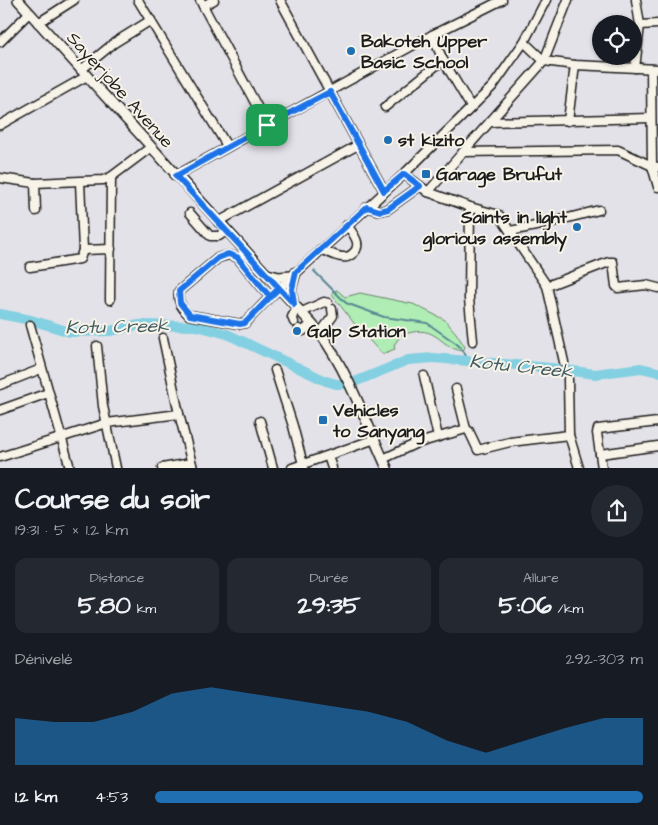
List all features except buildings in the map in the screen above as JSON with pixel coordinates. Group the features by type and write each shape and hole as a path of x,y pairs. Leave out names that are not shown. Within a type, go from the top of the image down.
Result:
{"main road":[{"name":"Sayerjobe Avenue","path":"18,0 320,333 341,365 385,463"},
{"path":"266,274 275,277 294,274 292,289 298,308"}],"street":[{"path":"38,23 74,0"},
{"path":"138,0 227,146"},
{"path":"214,0 202,3 267,125"},
{"path":"280,0 384,191"},
{"path":"176,176 227,146 330,92 432,35 502,0"},
{"path":"270,297 237,257 228,254 218,258 179,291 178,296 184,309 190,315 240,324 245,323 279,288 404,174 493,86 524,42 546,0"},
{"path":"428,192 544,61 568,0"},
{"path":"636,0 638,15"},
{"path":"0,42 29,14"},
{"path":"0,125 84,73 114,43 151,20"},
{"path":"642,25 658,24"},
{"path":"432,35 443,60 471,107"},
{"path":"524,42 544,61 576,65 654,69 651,118 658,187"},
{"path":"385,107 443,60"},
{"path":"568,120 576,65"},
{"path":"490,122 651,118"},
{"path":"218,222 358,145"},
{"path":"0,178 35,183 103,180 112,176 151,147"},
{"path":"462,152 618,150 655,166"},
{"path":"404,174 428,192 499,215 547,286 564,362"},
{"path":"110,300 112,176"},
{"path":"30,267 80,259 82,250 80,182"},
{"path":"35,183 36,211"},
{"path":"367,207 380,211 388,209 420,186"},
{"path":"470,207 469,299 473,341"},
{"path":"510,231 542,225 599,210"},
{"path":"190,213 210,236 219,236 226,231"},
{"path":"321,249 342,257 347,257 354,252 358,240 347,225"},
{"path":"82,250 110,249"},
{"path":"547,286 613,262 616,286 618,288 646,285 658,288"},
{"path":"312,324 303,331 297,325 292,317 298,308 324,302 330,306 333,316 320,333"},
{"path":"30,325 70,468"},
{"path":"162,468 192,465 163,338"},
{"path":"97,346 103,406 116,468"},
{"path":"0,385 42,370"},
{"path":"274,370 304,466"},
{"path":"424,376 438,437"},
{"path":"568,379 569,435 579,468"},
{"path":"456,389 466,429 469,431 478,450 510,442 569,435"},
{"path":"0,410 48,392"},
{"path":"0,457 107,423 179,414"},
{"path":"260,421 273,468"},
{"path":"602,468 598,430 658,422"},
{"path":"385,463 415,444 466,429"},
{"path":"292,468 304,466 375,440"},
{"path":"600,454 658,446"},
{"path":"328,456 332,468"}],"green space":[{"path":"337,290 345,297 360,293 413,304 445,320 465,347 463,351 458,350 450,347 432,334 417,332 401,335 394,345 395,349 382,354 357,327 332,295 333,291"}],"waterway":[{"path":"314,271 346,303 384,317 427,323 457,344 464,352 468,361"},
{"name":"Kotu Creek","path":"0,314 31,320 70,332 110,331 139,325 197,326 227,334 326,381 343,384"},
{"name":"Kotu Creek","path":"357,381 408,360 433,358 551,368 595,374 641,368 658,372"}],"place":[{"name":"Bakoteh Upper Basic School","path":"351,51"},
{"name":"st kizito","path":"388,140"},
{"name":"Garage Brufut","path":"426,174"},
{"name":"Saints in light glorious assembly","path":"577,227"},
{"name":"Galp Station","path":"297,331"},
{"name":"Vehicles to Sanyang","path":"323,420"}],"route":[{"path":"267,125 176,176 279,288 245,323 240,324 190,315 180,303 179,291 218,258 228,254 237,257 270,297 279,288 294,304 292,283 296,272 367,207 380,211 388,209 420,186 404,174 384,191 330,92 267,125"}]}
